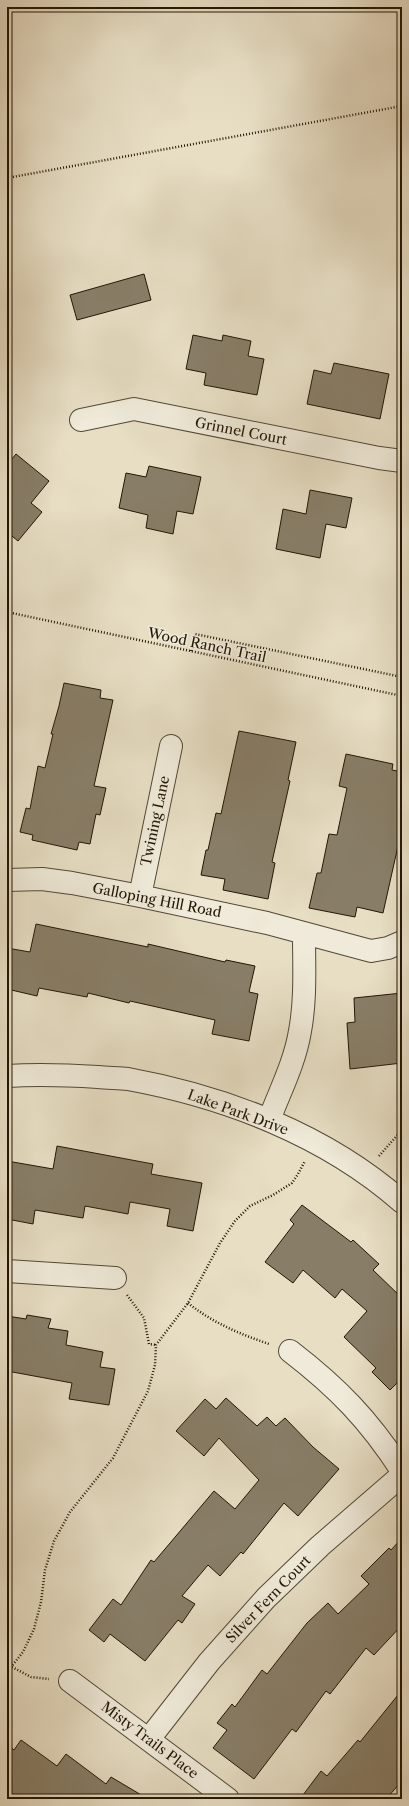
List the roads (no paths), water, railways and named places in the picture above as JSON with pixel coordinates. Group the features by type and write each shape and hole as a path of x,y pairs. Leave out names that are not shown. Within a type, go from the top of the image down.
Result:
{"street":[{"name":"Grinnel Court","path":"81,420 134,409 379,458 402,461"},
{"name":"Twining Lane","path":"140,896 171,746"},
{"name":"Galloping Hill Road","path":"7,880 42,879 140,896 267,923 371,951 388,948 402,942"},
{"path":"269,1120 292,1064 300,1031 304,1000 304,933"},
{"name":"Lake Park Drive","path":"7,1076 54,1074 127,1079 199,1096 269,1120 328,1149 384,1186 402,1202"},
{"path":"7,1271 115,1278"},
{"path":"290,1351 322,1376 352,1404 381,1439 402,1471"},
{"name":"Silver Fern Court","path":"149,1739 209,1662 266,1598 320,1546 402,1475"},
{"name":"Misty Trails Place","path":"70,1681 228,1799"}]}
